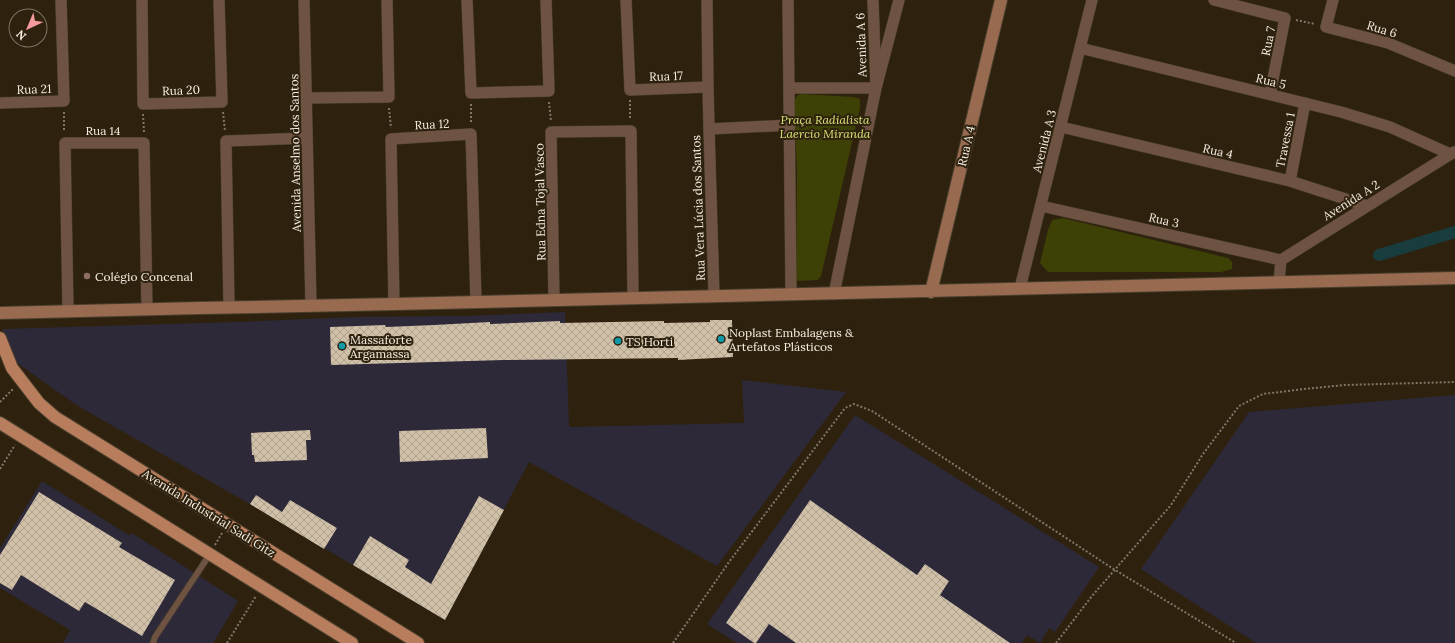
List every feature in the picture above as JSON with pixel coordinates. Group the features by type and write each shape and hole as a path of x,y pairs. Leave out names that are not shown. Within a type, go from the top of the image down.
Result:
{"main road":[{"name":"Avenida Industrial Sadi Gitz","path":"0,338 12,368"},
{"name":"Avenida Industrial Sadi Gitz","path":"0,359 12,368 39,403 56,417 418,643"},
{"path":"0,424 352,643"}],"street":[{"name":"Rua 21","path":"0,103 64,101 61,0"},
{"path":"142,0 143,104"},
{"path":"219,0 222,102"},
{"name":"Avenida Anselmo dos Santos","path":"304,0 311,306"},
{"path":"306,98 389,97 386,0"},
{"path":"467,0 471,93 549,91 546,0"},
{"path":"626,0 630,90"},
{"path":"707,0 709,129"},
{"path":"788,0 791,293"},
{"name":"Avenida A 6","path":"873,0 876,88"},
{"path":"834,294 876,88 899,0"},
{"name":"Rua A 4","path":"931,292 1001,0"},
{"name":"Avenida A 3","path":"1020,288 1092,0"},
{"name":"Rua 7","path":"1214,0 1285,18 1270,94"},
{"path":"1326,27 1333,0"},
{"name":"Rua 6","path":"1326,27 1388,43 1455,71"},
{"name":"Rua 5","path":"1080,48 1305,103 1390,127 1452,153"},
{"name":"Rua 17","path":"630,90 708,87"},
{"path":"790,88 876,88"},
{"name":"Rua 20","path":"143,104 222,102"},
{"name":"Travessa 1","path":"1290,181 1305,103"},
{"name":"Rua Vera Lúcia dos Santos","path":"714,295 709,129 790,125"},
{"name":"Rua 4","path":"1061,127 1290,181 1366,206"},
{"path":"631,131 633,297"},
{"name":"Rua Edna Tojal Vasco","path":"554,299 551,132 631,131"},
{"path":"471,134 476,302"},
{"name":"Rua 12","path":"391,139 471,134"},
{"path":"229,307 226,141 307,138"},
{"path":"391,139 394,304"},
{"path":"65,143 68,311"},
{"name":"Rua 14","path":"65,143 144,143"},
{"path":"144,143 148,309"},
{"name":"Avenida A 2","path":"1281,260 1452,153"},
{"name":"Rua 3","path":"1041,206 1281,260"},
{"path":"1279,282 1281,260"},
{"path":"0,313 791,293 834,294 931,292 1020,288 1455,278"}],"lane":[{"path":"153,643 154,637 210,554"}],"path":[{"path":"1285,18 1326,27"},
{"path":"630,90 631,131"},
{"path":"549,91 551,132"},
{"path":"471,93 471,134"},
{"path":"389,97 391,139"},
{"path":"64,101 65,143"},
{"path":"222,102 226,141"},
{"path":"143,104 144,143"},
{"path":"0,402 22,380"},
{"path":"1056,643 1115,570 1171,505 1203,454 1239,406 1263,394 1345,385 1455,382"},
{"path":"673,643 729,562 845,408 854,404 872,411 1115,570 1236,643"},
{"path":"0,469 20,437"},
{"path":"210,554 227,524"},
{"path":"227,643 262,587"}],"shaded area":[{"path":"565,312 569,427 744,423 742,380 846,392 717,566 529,462 445,620 250,504 78,406 13,360 4,341 3,329 355,317 464,316"},
{"path":"1455,395 1455,643 1256,643 1141,569 1249,412"},
{"path":"855,415 1099,567 1055,632 1049,628 1040,643 1027,635 1022,643 737,643 707,624"},
{"path":"42,481 130,536 132,533 238,601 213,643 63,643 70,630 0,588 0,548"}],"green space":[{"name":"Praça Radialista Laercio Miranda","path":"800,94 854,97 860,99 860,108 821,276 818,280 796,281 797,171 794,105 796,97"},
{"path":"1063,218 1228,258 1232,262 1232,269 1221,272 1048,272 1040,263 1048,230 1052,220"}],"building":[{"path":"710,320 732,320 733,357 678,360 678,358 504,360 331,365 330,327 385,325 386,327 490,322 490,324 560,321 560,323 664,321 664,323 710,322"},
{"path":"486,428 488,458 400,462 399,431"},
{"path":"310,430 311,440 306,440 307,460 255,462 254,455 252,455 251,433"},
{"path":"39,492 122,543 119,547 175,580 142,636 85,602 79,611 21,575 12,590 0,583 0,555"},
{"path":"256,495 282,512 290,500 337,528 324,549 250,504"},
{"path":"479,496 504,510 445,620 353,565 370,536 409,560 405,567 431,584"},
{"path":"810,500 917,575 925,564 949,581 940,595 1010,643 796,643 769,624 756,643 754,643 726,623"}],"waterway":[{"path":"1379,255 1455,232"}],"place":[{"name":"Colégio Concenal","path":"87,276"},
{"name":"Noplast Embalagens & Artefatos Plásticos","path":"721,339"},
{"name":"TS Horti","path":"618,341"},
{"name":"Massaforte Argamassa","path":"342,346"}]}
